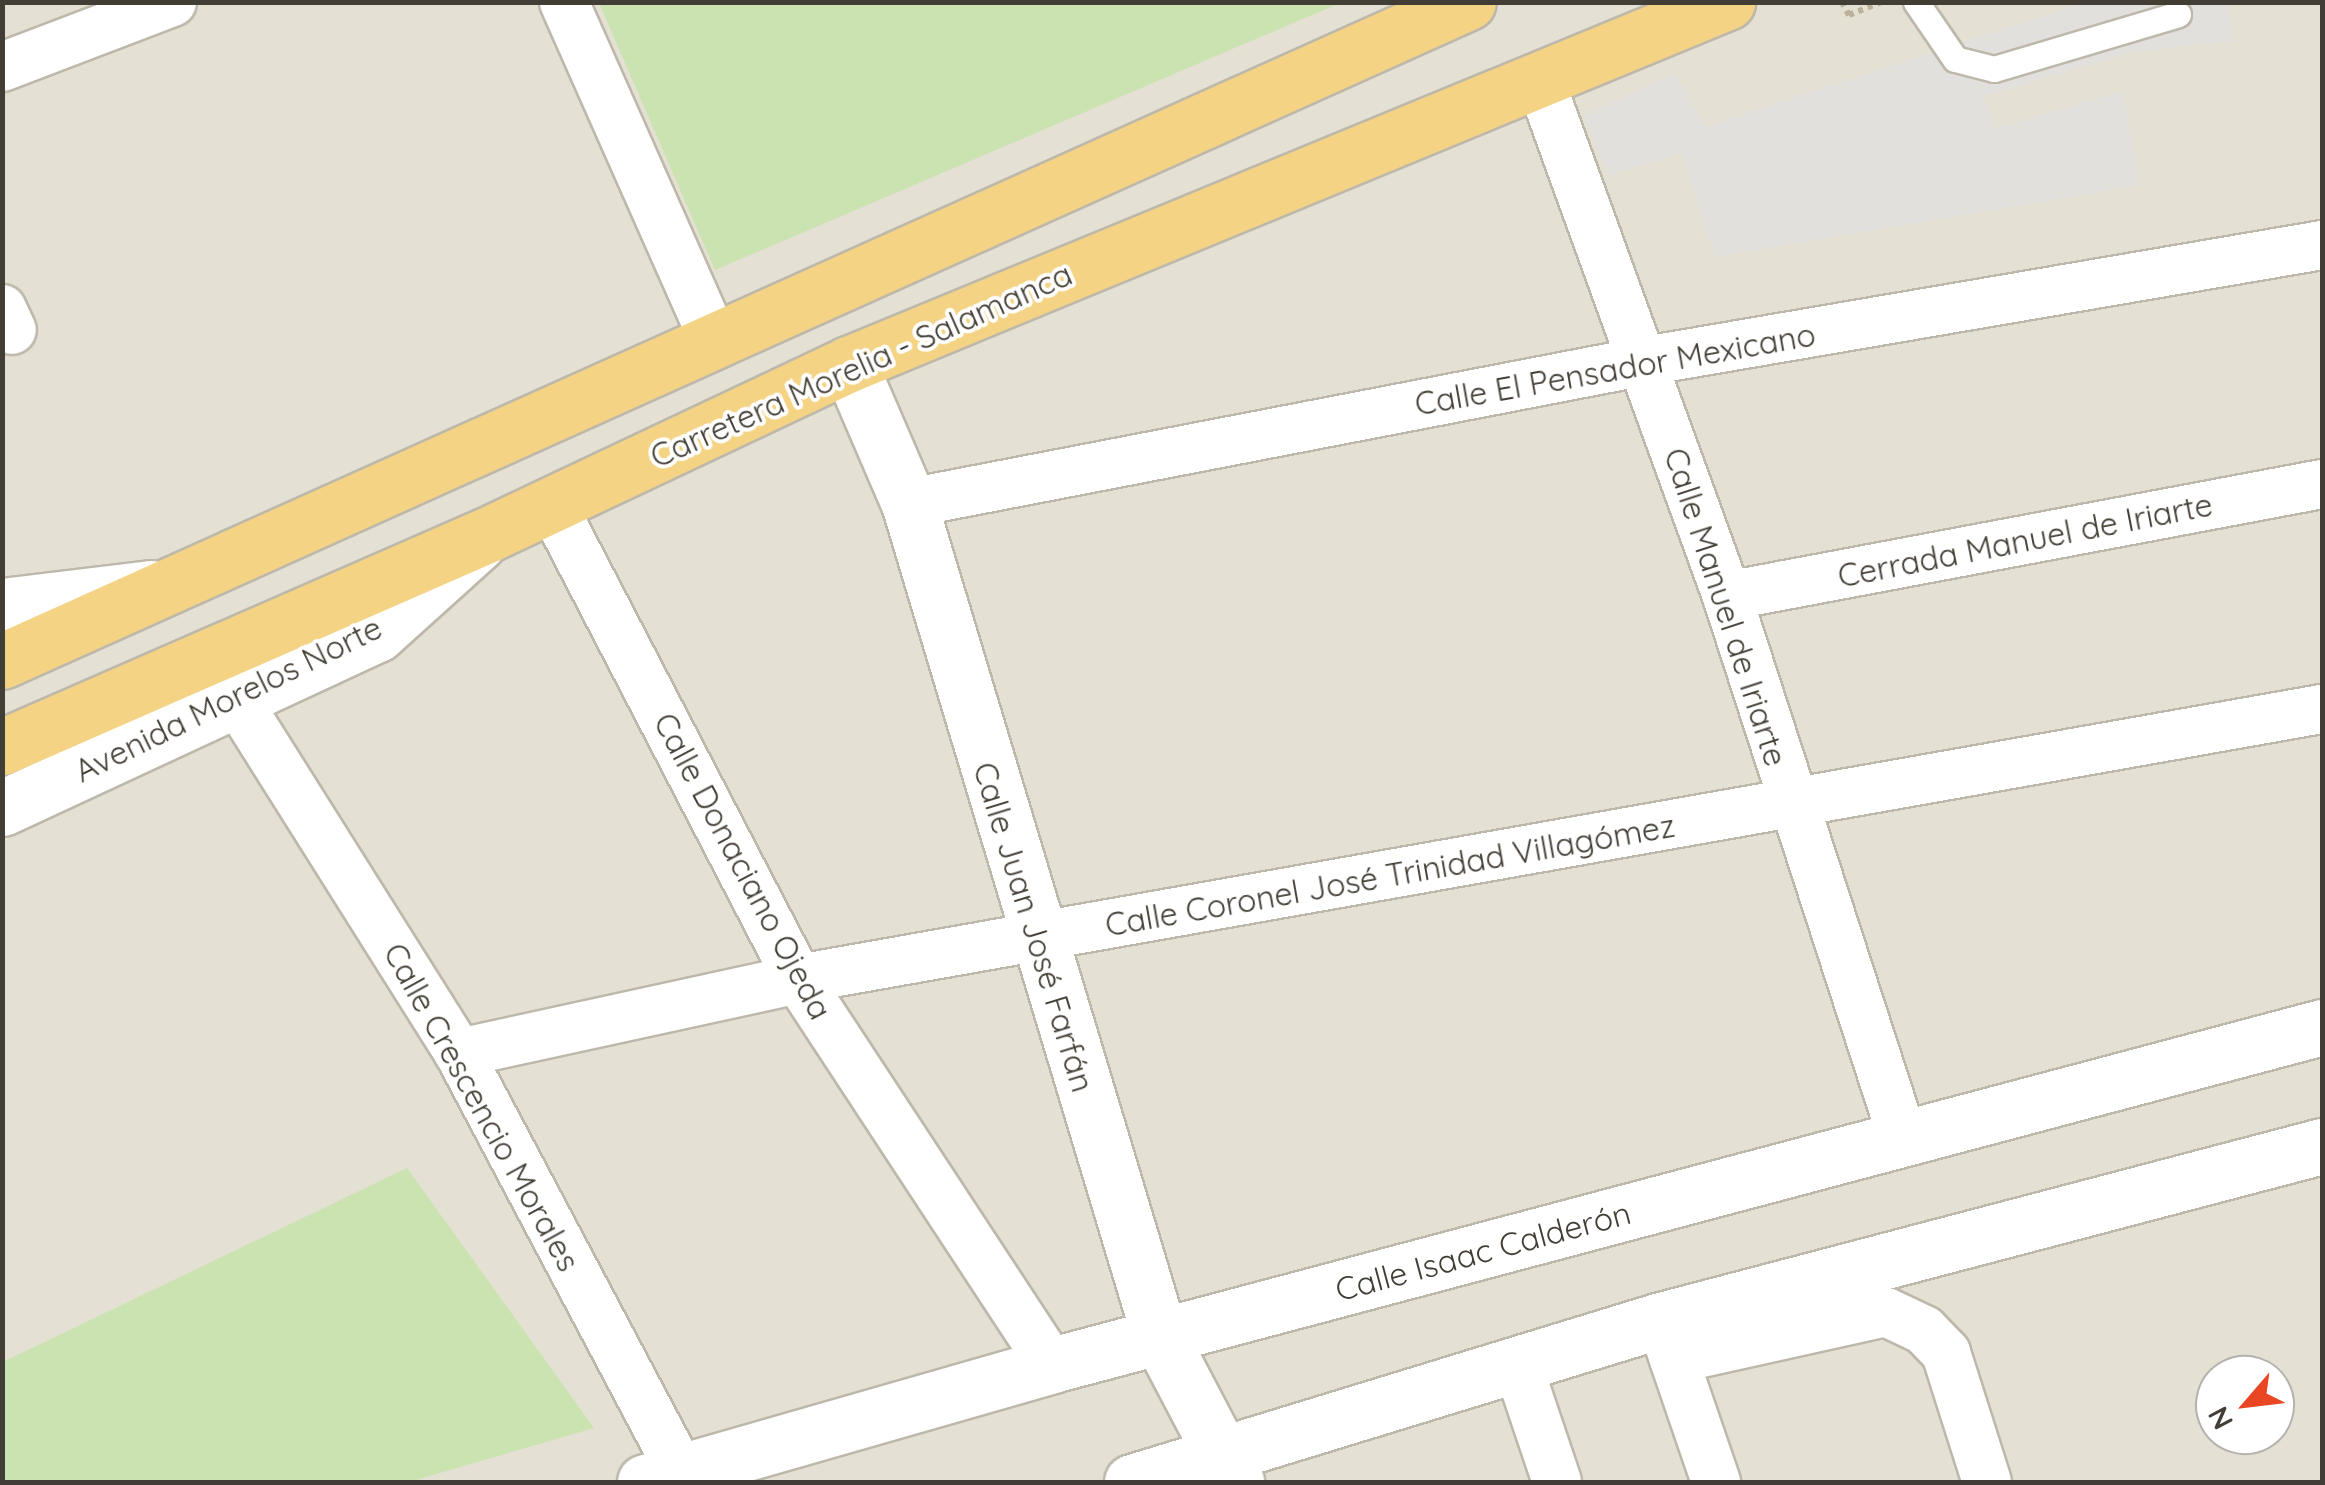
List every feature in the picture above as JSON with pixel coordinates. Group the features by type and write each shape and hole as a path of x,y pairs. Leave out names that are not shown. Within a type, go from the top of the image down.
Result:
{"highway":[{"path":"2,662 1468,2"},
{"name":"Carretera Morelia - Salamanca","path":"2,747 487,535 850,364 1727,2"}],"street":[{"path":"2,66 172,2"},
{"path":"564,2 715,342"},
{"name":"Calle Manuel de Iriarte","path":"1539,78 1645,361 1727,596 1790,805 1903,1140"},
{"name":"Calle El Pensador Mexicano","path":"910,502 1645,361 2322,249"},
{"name":"Calle Juan José Farfán","path":"850,364 910,502 1036,938 1160,1337 1229,1470"},
{"name":"Cerrada Manuel de Iriarte","path":"1727,596 2322,484"},
{"name":"Calle Donaciano Ojeda","path":"552,505 798,979 1052,1366"},
{"name":"Avenida Morelos Norte","path":"2,808 377,634 487,535"},
{"path":"2,606 174,585"},
{"name":"Calle Crescencio Morales","path":"236,699 459,1053 663,1478"},
{"name":"Calle Coronel José Trinidad Villagómez","path":"459,1053 798,979 2322,709"},
{"name":"Calle Isaac Calderón","path":"663,1478 1052,1366 2322,1027"},
{"path":"1668,1340 2322,1146"},
{"path":"1132,1482 1229,1470 1518,1366 1668,1340 1886,1312 1924,1330 1946,1353 1987,1482"},
{"path":"1668,1340 1716,1482"},
{"path":"1518,1366 1557,1482"}],"lane":[{"path":"1916,2 1956,59 1994,69 2178,14"}],"path":[{"path":"1842,2 1848,15 1881,2"}],"shaded area":[{"path":"3,3 2322,3 2322,1482 3,1482"},
{"path":"2083,3 2227,3 2232,41 2132,52 1984,96 1995,129 2123,91 2139,185 1715,257 1682,153 1609,175 1583,116 1675,73 1705,127"}],"green space":[{"path":"599,3 1340,3 715,270"},
{"path":"407,1168 594,1428 409,1482 3,1482 3,1362"}]}
